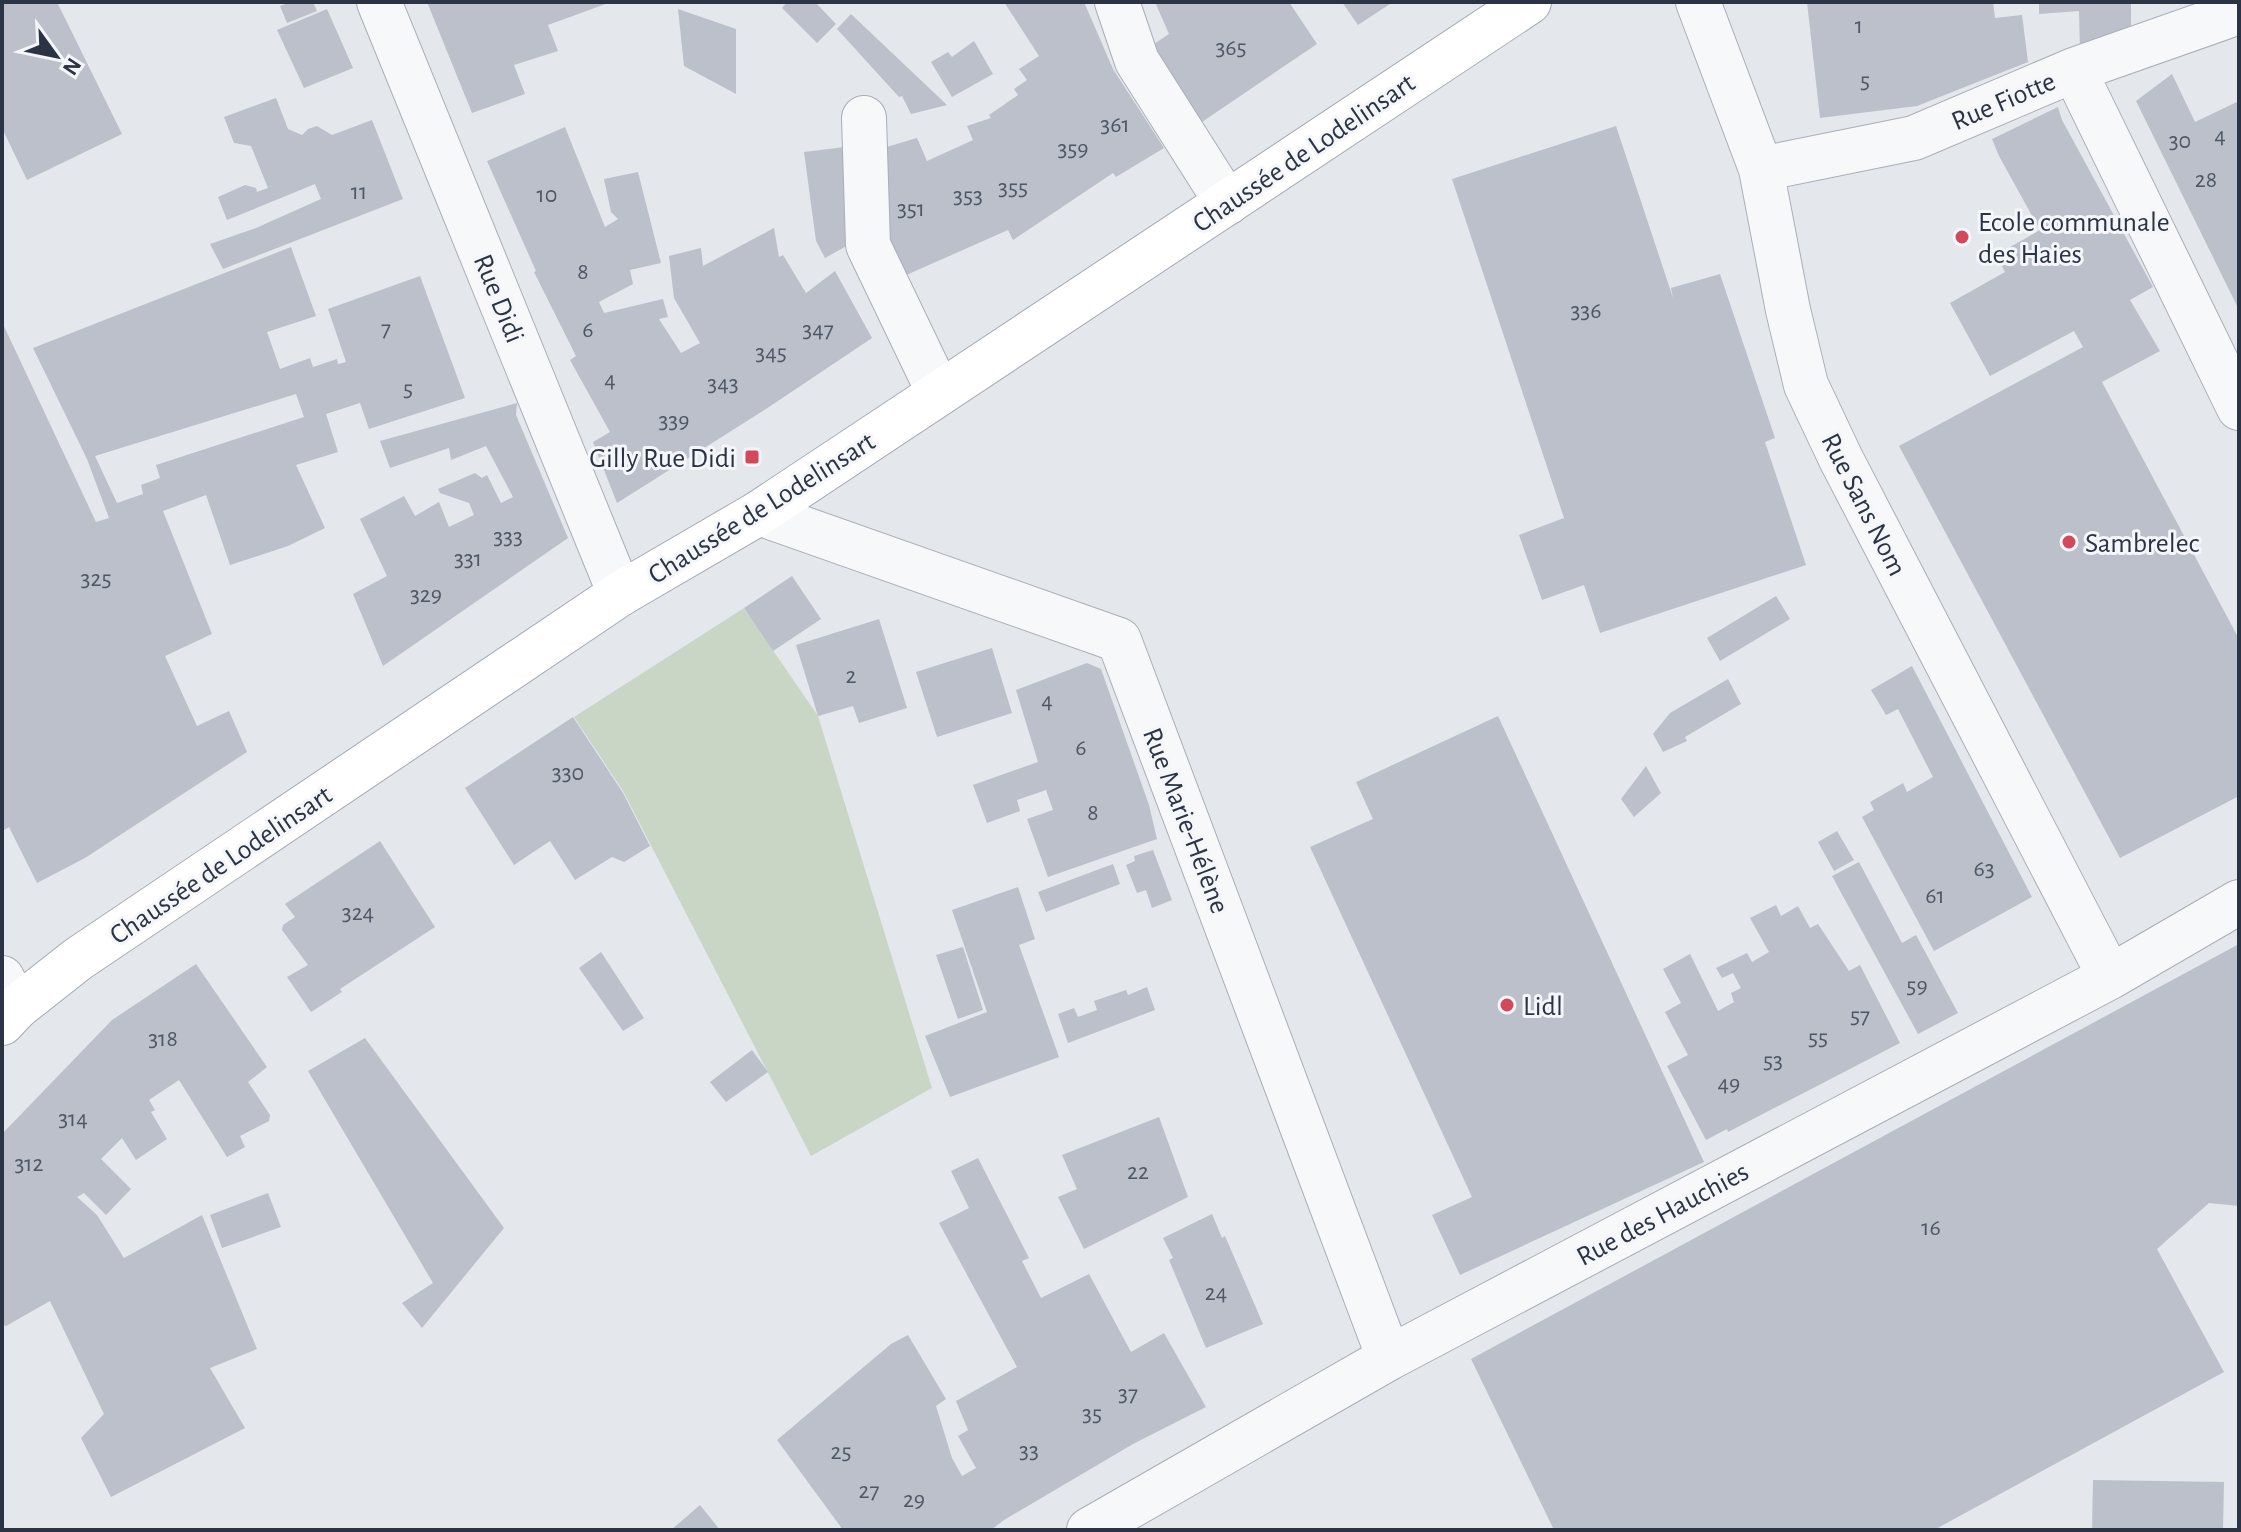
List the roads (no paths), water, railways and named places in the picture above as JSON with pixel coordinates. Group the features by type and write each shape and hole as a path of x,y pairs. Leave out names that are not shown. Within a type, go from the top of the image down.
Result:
{"main road":[{"name":"Chaussée de Lodelinsart","path":"7,1003 78,959 620,594 759,513 1529,2"}],"street":[{"name":"Rue Didi","path":"379,2 620,594"},
{"path":"1117,2 1137,61 1227,203"},
{"name":"Rue Sans Nom","path":"1698,2 1761,169 1806,385 1841,459 2110,977"},
{"name":"Rue Fiotte","path":"1761,169 1914,138 2074,70 2239,12"},
{"path":"2074,70 2239,408"},
{"path":"864,118 868,245 939,393"},
{"name":"Rue Marie-Hélène","path":"759,513 1119,640 1389,1358"},
{"name":"Rue des Hauchies","path":"1089,1530 1389,1358 2110,977 2239,902"}],"place":[{"name":"Ecole communale des Haies","path":"1962,237"},
{"name":"Gilly Rue Didi","path":"752,457"},
{"name":"Sambrelec","path":"2069,542"},
{"name":"Lidl","path":"1507,1005"}]}
